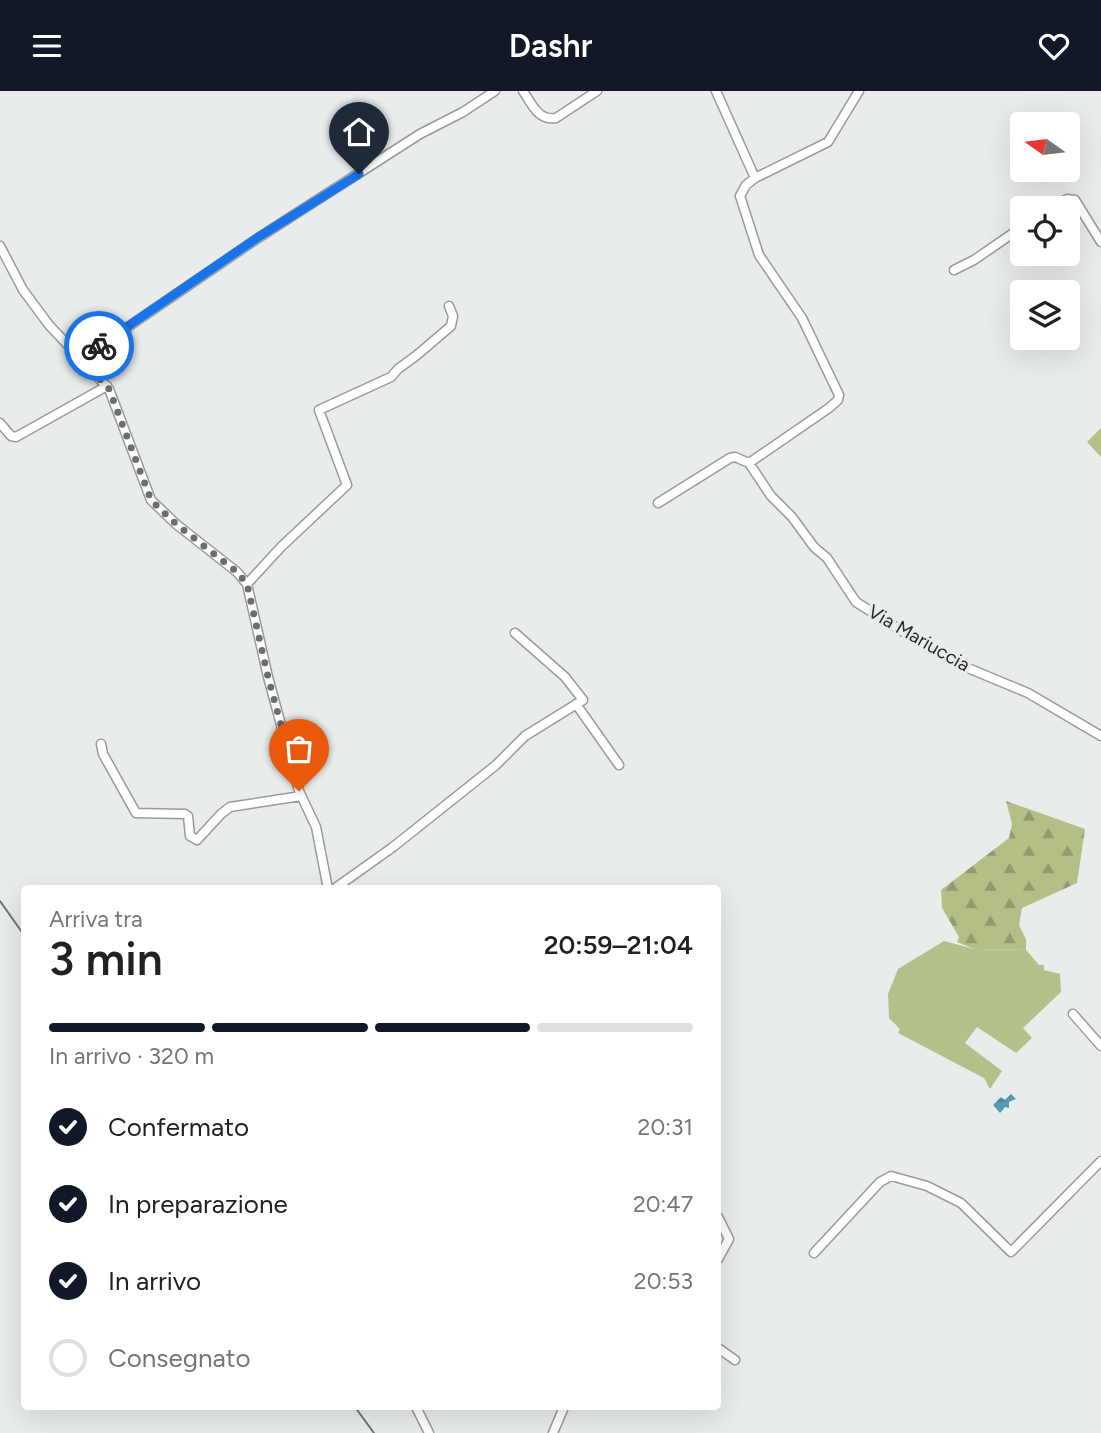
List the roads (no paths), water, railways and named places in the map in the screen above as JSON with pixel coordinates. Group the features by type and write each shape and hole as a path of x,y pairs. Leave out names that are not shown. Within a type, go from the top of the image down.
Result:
{"street":[{"path":"81,359 257,238 420,134 463,112 495,91"},
{"path":"523,91 538,113 550,119 556,118 597,91"},
{"path":"716,91 755,179"},
{"path":"658,503 730,458 735,457 749,463 835,404 839,394 802,318 758,255 740,195 746,185 755,179 828,142 859,91"},
{"path":"1080,208 1101,242"},
{"path":"954,270 1010,235"},
{"path":"0,246 23,291 49,325 107,386 151,500 176,524 237,572 247,584 268,677 302,796 316,827 327,885"},
{"path":"247,584 281,547 347,485 319,410 391,377 452,326 453,316 449,306"},
{"path":"0,423 11,436 16,437 107,386"},
{"name":"Via Mariuccia","path":"749,463 771,496 792,517 814,547 827,558 856,602 932,650 1028,693 1101,736"},
{"path":"339,885 496,765 525,736 583,700 565,677 515,633"},
{"path":"576,704 619,765"},
{"path":"101,744 103,754 136,813 185,814 188,816 190,836 197,840 230,807 302,796"},
{"path":"1073,1014 1101,1046"},
{"path":"814,1253 880,1182 891,1176 927,1186 961,1203 1011,1252 1101,1161"},
{"path":"721,1223 729,1239 721,1254"},
{"path":"721,1350 734,1360"},
{"path":"418,1410 429,1433"},
{"path":"553,1433 563,1410"}],"water":[{"path":"1011,1094 1016,1099 1009,1102 1009,1108 1005,1107 1000,1113 993,1105 1001,1097 1005,1100"}],"railway":[{"path":"0,901 21,931"},
{"path":"357,1410 374,1433"}]}
